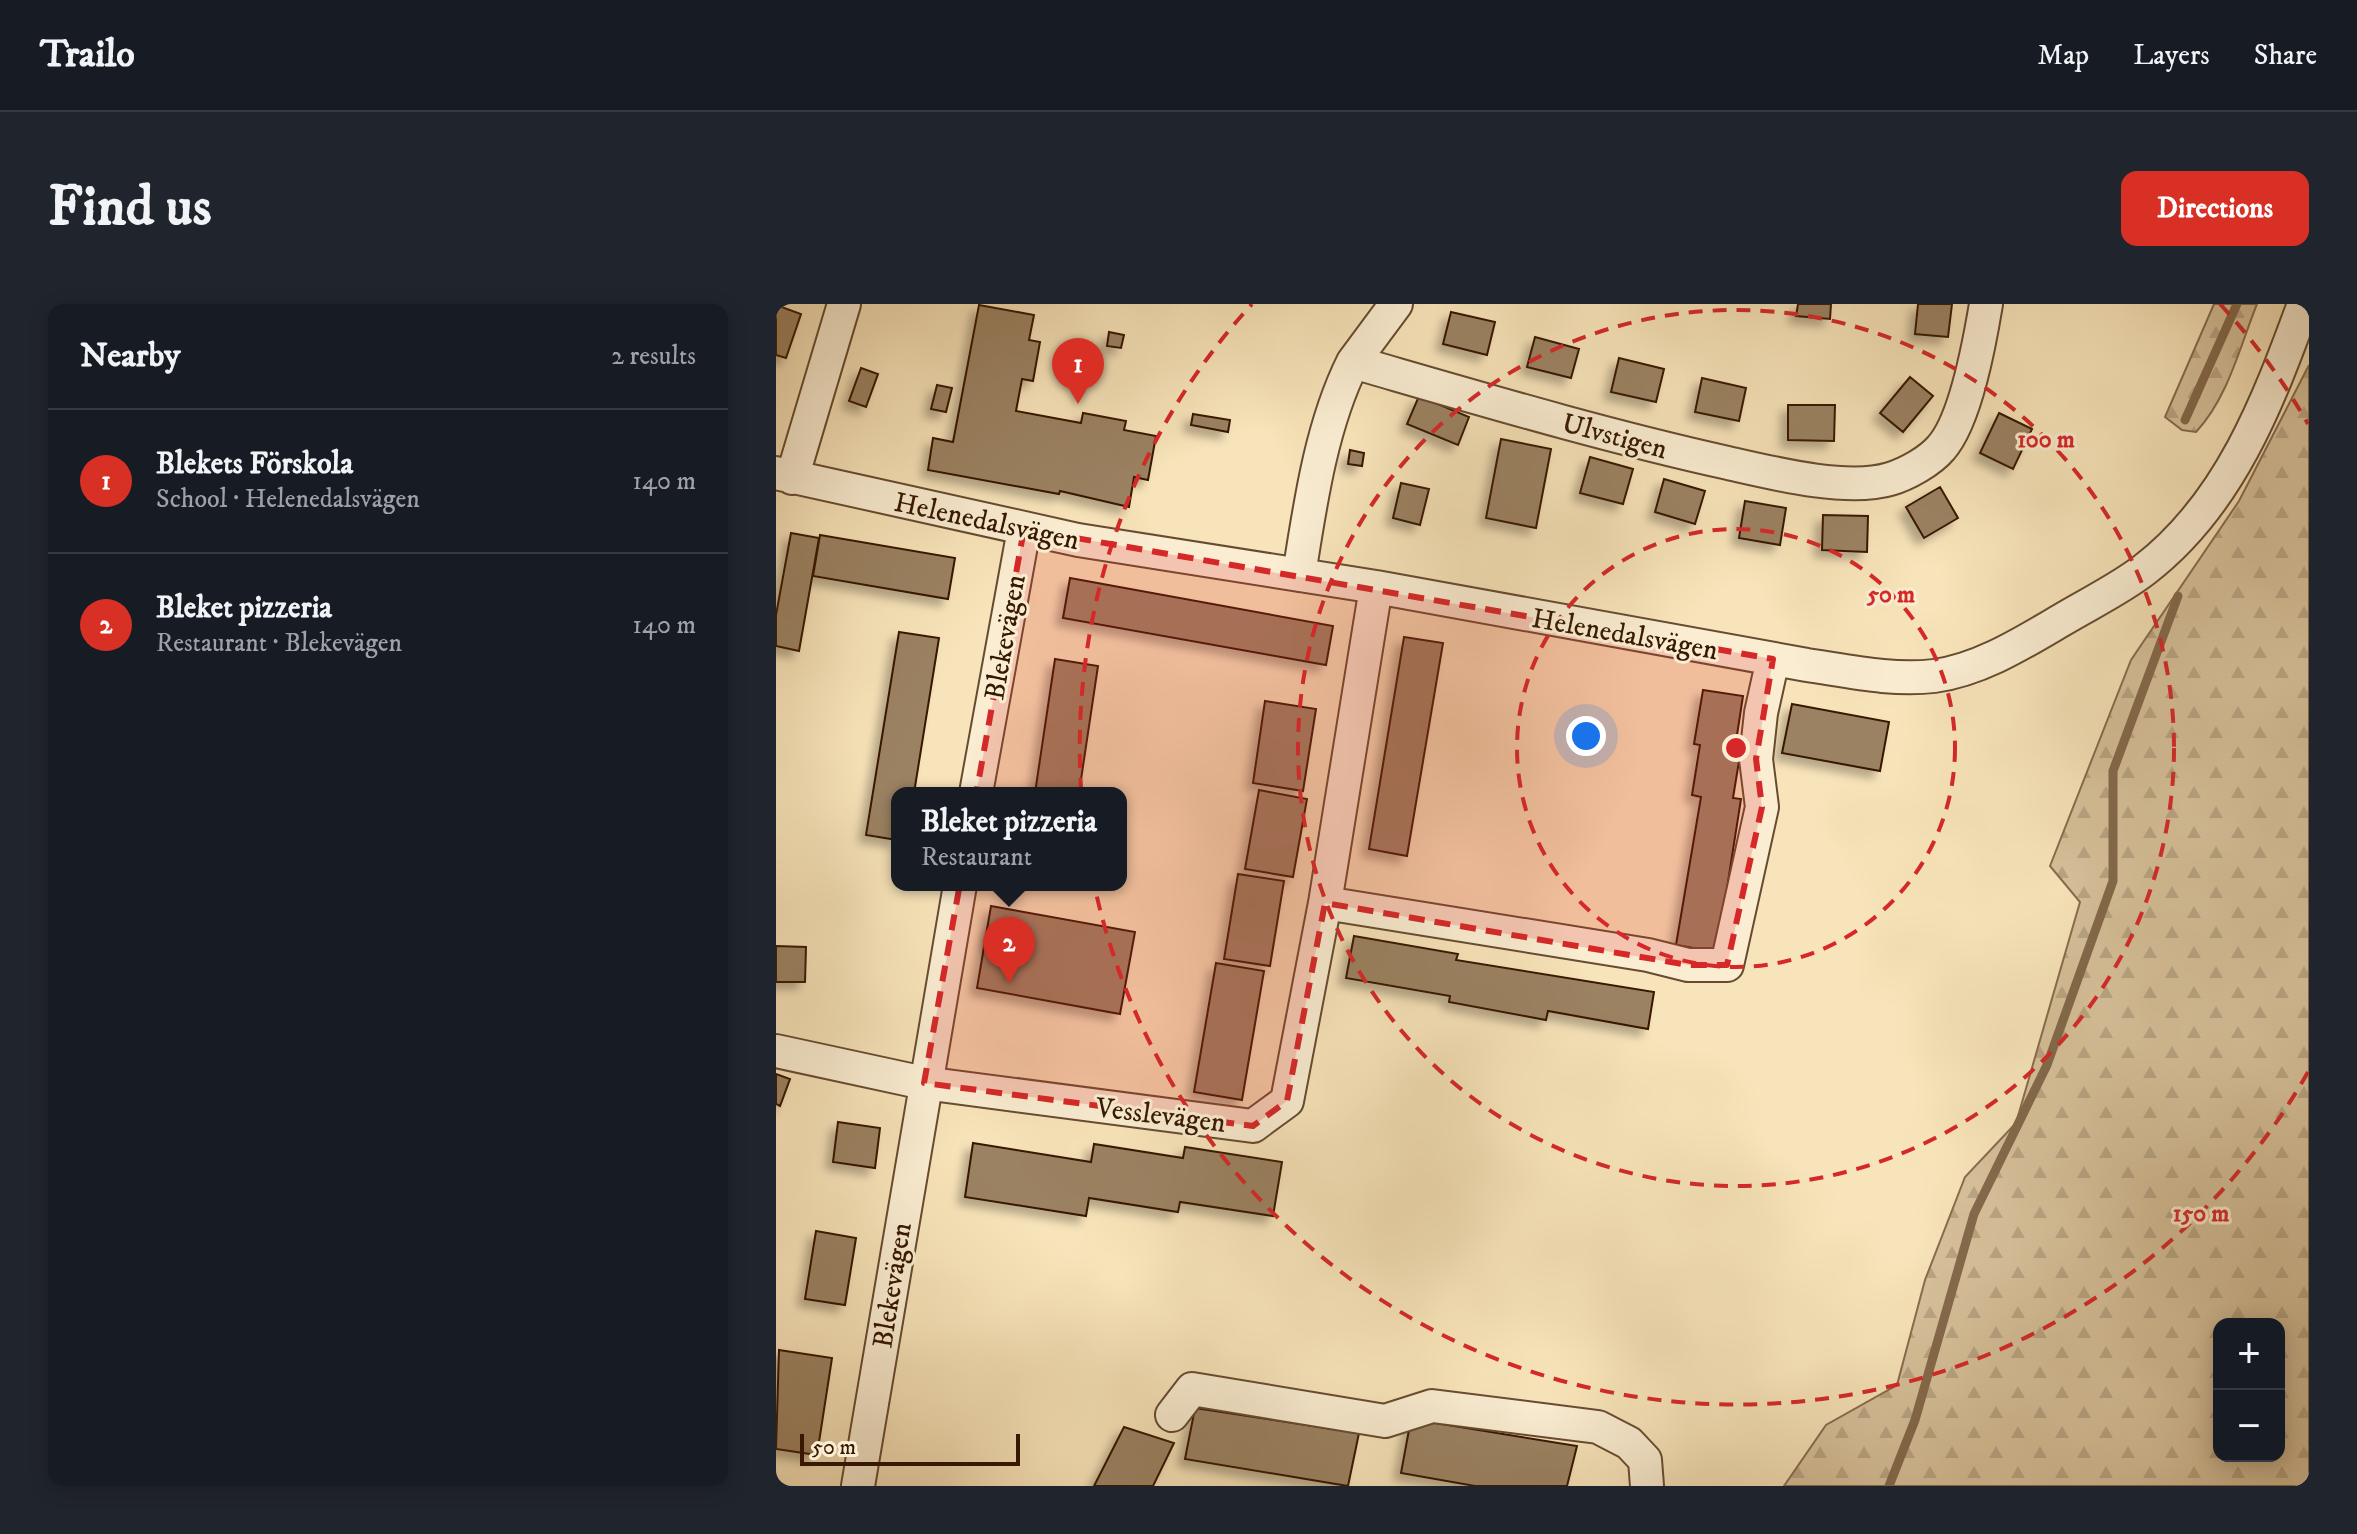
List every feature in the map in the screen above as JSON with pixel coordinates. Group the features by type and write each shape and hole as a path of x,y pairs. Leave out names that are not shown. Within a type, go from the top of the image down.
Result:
{"street":[{"path":"784,476 844,304"},
{"path":"1299,575 1307,523 1339,390 1353,362 1396,304"},
{"name":"Ulvstigen","path":"1353,362 1633,442 1773,473 1833,482 1889,479 1924,462 1947,438 1976,368 1986,304"},
{"name":"Helenedalsvägen","path":"784,476 1024,529 1376,587 1773,659 1878,675 1931,677 1965,670 2030,639 2123,584 2175,541 2229,474 2252,437 2304,304"},
{"name":"Blekevägen","path":"977,787 1024,529"},
{"name":"Vesslevägen","path":"924,1083 1253,1126 1287,1101 1325,903 1376,587"},
{"path":"1325,903 1648,955 1688,965 1727,965 1762,807 1756,759 1761,713 1773,659"},
{"name":"Blekevägen","path":"858,1486 959,891"},
{"path":"776,1051 924,1083"},
{"path":"1172,1415 1192,1389 1385,1421 1432,1406 1598,1427 1629,1443 1645,1460 1647,1486"}],"highlighted area":[{"path":"1024,529 1773,659 1756,759 1762,807 1727,965 1688,965 1325,903 1287,1101 1253,1126 924,1083"}],"green space":[{"path":"2214,304 2257,304 2217,404 2196,432 2182,430 2165,417"},
{"path":"2309,365 2309,1486 1784,1486 1826,1425 1897,1385 1925,1280 1965,1177 2016,1123 2080,902 2050,866 2131,660 2239,501"}],"building":[{"path":"1798,304 1831,304 1830,319 1796,316"},
{"path":"1918,304 1952,304 1948,337 1915,334"},
{"path":"776,305 801,314 786,358 776,355"},
{"path":"979,305 1034,315 1029,340 1040,342 1033,381 1022,379 1016,411 1081,423 1083,413 1126,421 1124,430 1156,436 1148,480 1134,477 1129,507 1060,491 1059,494 928,470 933,438 953,442"},
{"path":"1451,312 1495,322 1487,355 1443,344"},
{"path":"1109,332 1124,335 1121,348 1107,346"},
{"path":"1535,337 1579,349 1571,378 1527,367"},
{"path":"1619,358 1664,369 1656,402 1611,392"},
{"path":"861,368 878,374 866,407 849,401"},
{"path":"1910,377 1933,396 1903,432 1880,413"},
{"path":"1702,378 1746,388 1739,421 1695,412"},
{"path":"937,385 952,388 946,412 931,409"},
{"path":"1419,396 1469,417 1458,445 1407,424"},
{"path":"1788,405 1835,405 1834,441 1788,440"},
{"path":"1999,413 2032,429 2013,469 1980,453"},
{"path":"1193,414 1230,420 1228,432 1191,425"},
{"path":"1501,439 1551,449 1536,528 1486,518"},
{"path":"1350,450 1364,453 1362,466 1348,464"},
{"path":"1590,457 1633,469 1623,504 1580,493"},
{"path":"1664,479 1705,491 1695,524 1655,512"},
{"path":"1401,483 1429,489 1420,525 1393,518"},
{"path":"1940,487 1958,518 1924,538 1906,507"},
{"path":"1745,501 1786,508 1780,545 1739,538"},
{"path":"1823,515 1868,516 1867,552 1822,550"},
{"path":"791,533 819,538 799,651 776,646 776,615"},
{"path":"820,535 955,558 948,599 813,576"},
{"path":"1070,578 1333,626 1326,665 1063,618"},
{"path":"899,632 939,638 915,787 891,787 891,839 866,835"},
{"path":"1404,637 1443,643 1407,856 1369,849"},
{"path":"1055,659 1098,666 1080,787 1036,787"},
{"path":"1703,690 1743,696 1735,748 1741,749 1733,798 1741,799 1717,952 1676,945 1701,797 1692,795 1700,745 1694,744"},
{"path":"1265,701 1316,709 1303,791 1253,783"},
{"path":"1792,704 1889,722 1880,771 1782,753"},
{"path":"1259,790 1307,799 1293,877 1245,869"},
{"path":"1238,874 1284,881 1270,966 1224,959"},
{"path":"991,906 1135,932 1120,1014 977,988"},
{"path":"1354,936 1458,954 1456,960 1654,992 1648,1029 1548,1011 1546,1020 1449,1002 1450,996 1346,978"},
{"path":"776,946 806,947 805,982 776,982"},
{"path":"1216,963 1264,971 1242,1100 1194,1092"},
{"path":"776,1074 790,1079 780,1106 776,1104"},
{"path":"838,1122 880,1128 875,1168 833,1162"},
{"path":"973,1143 1091,1162 1094,1144 1183,1158 1185,1147 1282,1162 1273,1216 1180,1202 1178,1212 1089,1198 1086,1216 965,1197"},
{"path":"816,1231 856,1238 845,1305 805,1299"},
{"path":"779,1350 832,1358 817,1455 776,1449"},
{"path":"1195,1408 1359,1433 1348,1486 1185,1459"},
{"path":"1411,1419 1577,1446 1567,1486 1475,1486 1401,1473"},
{"path":"1124,1427 1174,1443 1153,1486 1094,1486"}],"waterway":[{"path":"2185,420 2237,304"},
{"path":"1889,1486 1915,1420 1974,1214 2047,1065 2113,881 2113,771 2178,596"}],"place":[{"name":"Blekets Förskola","path":"1078,404"},
{"name":"Bleket pizzeria","path":"1009,983"}]}
